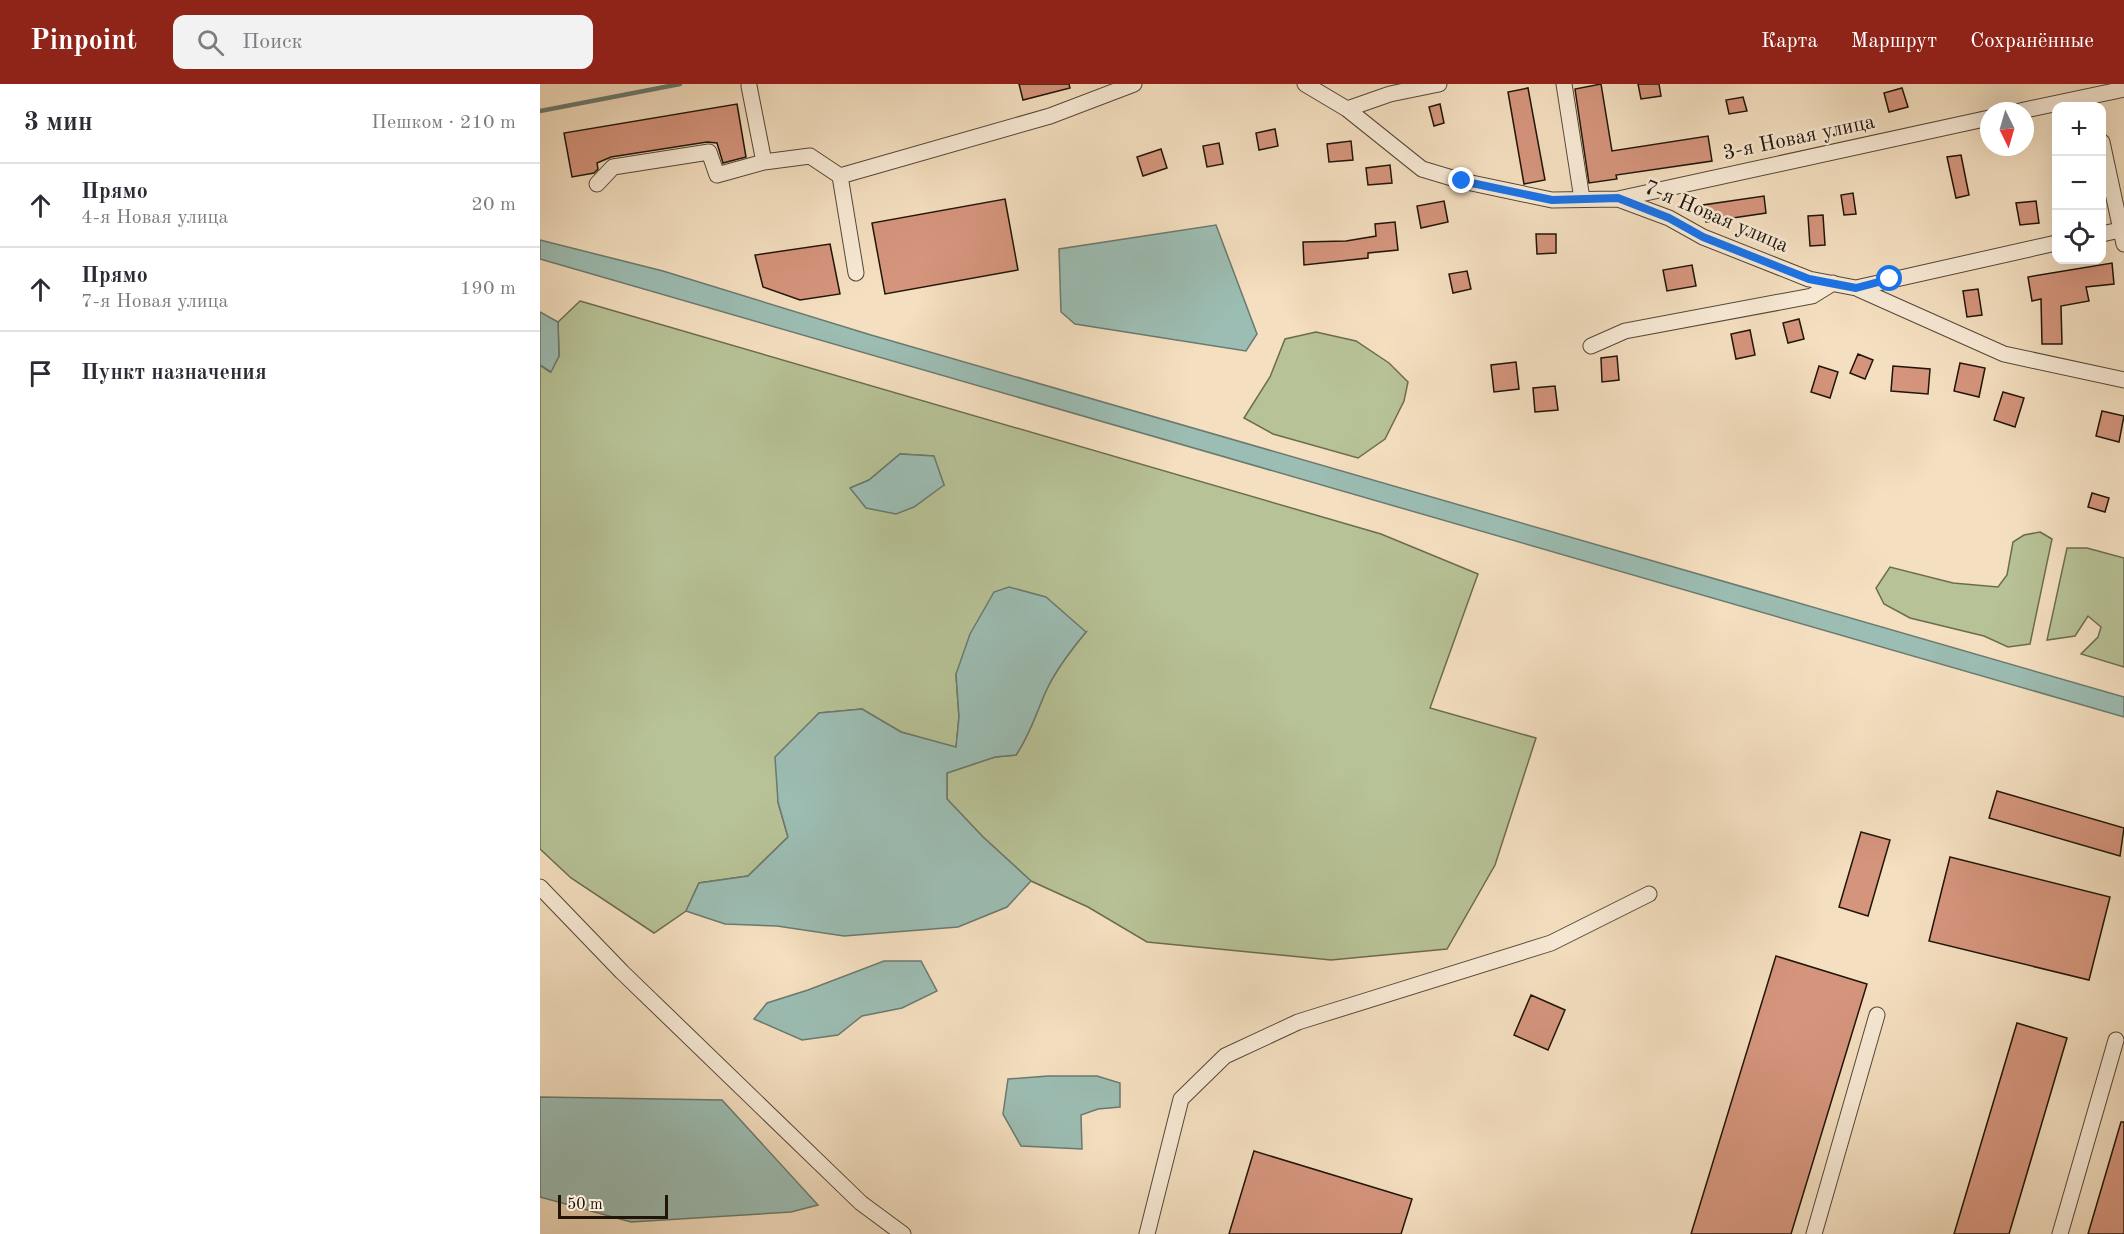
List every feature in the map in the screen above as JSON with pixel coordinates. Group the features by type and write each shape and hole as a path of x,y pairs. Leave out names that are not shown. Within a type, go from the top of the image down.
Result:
{"street":[{"path":"840,176 1050,116 1134,84"},
{"name":"7-я Новая улица","path":"1305,84 1347,109 1422,169 1462,181 1552,200 1618,198 1669,218 1703,237 1809,279 1856,288 2004,354 2124,380"},
{"path":"1347,109 1390,94 1439,84"},
{"path":"1564,84 1582,199"},
{"path":"748,86 764,162"},
{"path":"2034,108 2124,89"},
{"name":"3-я Новая улица","path":"1618,198 1980,120"},
{"path":"597,184 613,167 709,152 717,175 764,162 810,156 840,176 856,273"},
{"path":"2105,156 2122,234 2106,234"},
{"path":"1856,288 2052,244"},
{"path":"1591,346 1625,331 1812,296 1833,283"},
{"path":"540,887 622,972 861,1203 903,1234"},
{"path":"1147,1234 1181,1099 1226,1056 1298,1022 1551,943 1649,894"},
{"path":"1814,1234 1877,1015"},
{"path":"2060,1234 2116,1040"}],"green space":[{"path":"580,301 1381,534 1478,574 1430,708 1536,738 1495,865 1447,949 1331,960 1147,942 1088,907 1031,881 983,837 947,799 947,773 995,757 1016,755 1029,732 1054,675 1086,632 956,674 959,717 956,748 901,732 862,709 819,713 803,731 778,802 788,837 748,876 699,883 686,911 654,933 571,878 540,849 540,365 550,372 559,356 558,322","holes":["900,454 933,456 944,485 850,488 869,480"]},
{"path":"1316,332 1356,341 1389,363 1408,382 1404,401 1385,439 1358,458 1273,434 1244,418 1270,377 1285,339"},
{"path":"2040,532 2052,539 2030,644 2008,647 1984,636 1910,618 1884,604 1876,588 1890,567 1953,583 1998,587 2007,575 2013,542 2024,535"},
{"path":"2067,548 2087,548 2124,558 2124,667 2081,654 2098,637 2101,627 2088,616 2075,636 2047,640"}],"water":[{"path":"1216,225 1257,334 1246,351 1075,324 1061,312 1059,249"},
{"path":"540,240 663,271 871,335 2124,697 2124,717 540,259"},
{"path":"540,312 558,322 559,356 551,372 540,365"},
{"path":"900,454 934,456 944,485 914,507 896,514 866,508 850,488 869,480"},
{"path":"1009,587 1046,597 1086,632 1054,675 1029,732 1016,755 995,757 947,773 947,799 983,837 1031,881 1007,907 958,927 844,936 777,926 725,924 686,911 699,883 748,876 788,837 778,802 775,757 819,713 862,709 901,732 956,747 959,717 956,674 970,634 994,592"},
{"path":"884,961 921,961 937,991 902,1008 862,1016 838,1035 802,1040 754,1019 767,1003"},
{"path":"1097,1076 1120,1083 1120,1107 1098,1109 1081,1115 1082,1149 1021,1146 1003,1114 1008,1079"},
{"path":"540,1097 722,1100 818,1205 791,1212 631,1222 540,1197"}],"building":[{"path":"1019,84 1069,84 1070,88 1023,100"},
{"path":"1601,84 1612,151 1708,136 1712,161 1616,175 1617,179 1589,183 1575,89"},
{"path":"1638,84 1659,84 1661,96 1641,99"},
{"path":"1528,88 1545,180 1524,184 1508,92"},
{"path":"1902,88 1908,107 1889,112 1884,93"},
{"path":"1743,97 1747,111 1729,114 1726,100"},
{"path":"737,104 746,157 723,163 717,143 707,142 611,157 597,163 598,169 594,173 572,177 564,133"},
{"path":"1440,104 1444,123 1434,126 1429,107"},
{"path":"1275,129 1278,146 1259,150 1256,133"},
{"path":"1351,141 1353,160 1329,162 1327,144"},
{"path":"1219,143 1223,164 1207,167 1203,146"},
{"path":"1161,149 1167,168 1143,176 1137,157"},
{"path":"1961,155 1969,195 1956,198 1947,157"},
{"path":"1390,165 1392,183 1368,185 1366,168"},
{"path":"1853,193 1856,214 1844,215 1841,195"},
{"path":"1764,196 1766,213 1706,222 1703,205"},
{"path":"1005,199 1018,270 885,294 872,223"},
{"path":"1444,201 1448,222 1421,228 1417,206"},
{"path":"2036,201 2039,223 2020,225 2016,203"},
{"path":"1823,215 1825,245 1810,246 1808,216"},
{"path":"1395,222 1398,250 1368,253 1368,258 1304,265 1303,242 1346,241 1376,236 1375,224"},
{"path":"1536,234 1556,234 1556,253 1537,254"},
{"path":"830,244 840,294 800,300 763,287 755,255"},
{"path":"2112,263 2114,284 2086,287 2089,301 2061,306 2062,344 2042,344 2041,299 2032,301 2028,277"},
{"path":"1692,265 1696,286 1667,291 1663,270"},
{"path":"1467,271 1471,289 1453,293 1449,274"},
{"path":"1978,289 1982,315 1967,317 1963,291"},
{"path":"1799,319 1804,339 1788,343 1783,323"},
{"path":"1750,330 1755,355 1736,359 1731,334"},
{"path":"1858,354 1873,360 1865,379 1850,373"},
{"path":"1617,356 1619,380 1602,382 1601,358"},
{"path":"1516,362 1519,389 1494,392 1491,365"},
{"path":"1960,363 1985,368 1979,397 1954,391"},
{"path":"1819,366 1838,372 1830,398 1811,392"},
{"path":"1893,366 1930,369 1928,394 1891,391"},
{"path":"1555,386 1558,410 1535,412 1533,388"},
{"path":"2003,392 2024,398 2015,427 1994,420"},
{"path":"2102,411 2124,416 2119,442 2096,436"},
{"path":"2092,493 2109,498 2105,512 2088,507"},
{"path":"1997,791 2124,828 2120,856 1989,818"},
{"path":"1861,832 1890,840 1868,916 1839,907"},
{"path":"1950,857 2110,897 2089,980 1929,941"},
{"path":"1776,956 1867,984 1791,1234 1691,1234"},
{"path":"1531,995 1565,1010 1548,1050 1514,1035"},
{"path":"2017,1023 2067,1038 2009,1234 1954,1234"},
{"path":"2121,1122 2124,1122 2124,1234 2088,1234"},
{"path":"1254,1151 1412,1199 1401,1234 1229,1234"}],"waterway":[{"path":"540,111 680,84"}],"route":[{"path":"1462,181 1552,200 1618,198 1669,218 1703,237 1809,279 1856,288 1890,279"}]}
